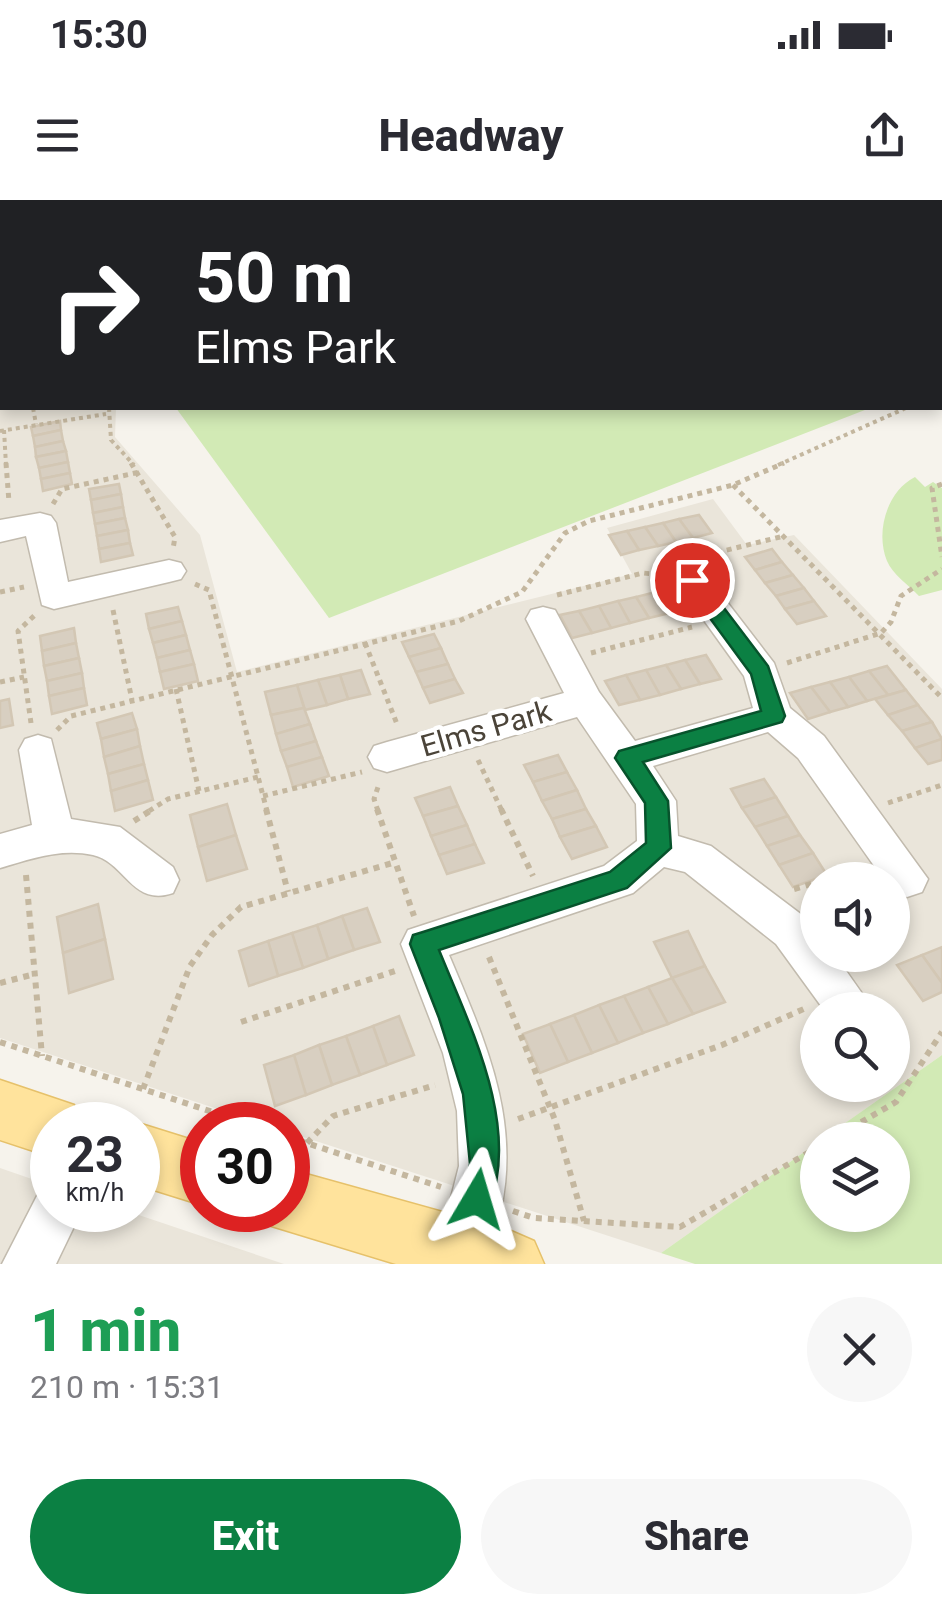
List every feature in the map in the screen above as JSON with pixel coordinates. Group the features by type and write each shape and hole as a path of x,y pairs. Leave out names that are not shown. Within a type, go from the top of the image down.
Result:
{"main road":[{"path":"0,1110 30,1119"},
{"path":"310,1177 484,1237"}],"street":[{"path":"17,528 54,597 170,571"},
{"path":"692,580 761,672 774,716 811,747 894,862"},
{"name":"Elms Park","path":"546,608 564,660 586,701 656,801 658,848"},
{"name":"Elms Park","path":"397,754 586,701"},
{"path":"627,758 774,716"},
{"path":"38,750 25,843 106,838 158,880"},
{"path":"484,1237 484,1164 471,1074 426,952 476,926 618,880 658,848 697,858 791,930 838,992"},
{"path":"28,1264 45,1232"}],"path":[{"path":"33,410 36,425"},
{"path":"17,528 2,431 108,410 111,440 140,472 175,537 170,571 209,590 288,892"},
{"path":"38,750 71,716 459,621 522,592 565,532 590,521 733,485 902,410"},
{"path":"17,528 62,489 140,472"},
{"path":"942,484 932,488 942,558"},
{"path":"733,485 942,698"},
{"path":"546,608 644,572 692,580 718,552 784,536"},
{"path":"761,672 881,633 891,622 901,596 942,569"},
{"path":"108,585 132,700"},
{"path":"38,750 18,631 54,597"},
{"path":"564,660 722,620"},
{"path":"241,1022 426,952 374,799 397,754 365,643"},
{"path":"0,682 24,677"},
{"path":"176,689 200,791"},
{"path":"466,734 546,904"},
{"path":"263,796 361,772 397,754"},
{"path":"106,838 168,799 258,777"},
{"path":"858,812 942,786"},
{"path":"25,843 42,1056"},
{"path":"143,1089 190,966 241,906 396,862"},
{"path":"476,926 554,1108 584,1221"},
{"path":"0,983 34,974"},
{"path":"481,1129 554,1108 800,1018"},
{"path":"861,1122 896,1102 942,1032"},
{"path":"0,1042 182,1102"},
{"path":"310,1152 334,1116 471,1074"},
{"path":"310,1177 484,1237 534,1218 680,1227 800,1157"}],"shaded area":[{"path":"0,410 116,410 115,437 200,535 237,672 632,574 607,528 713,499 747,545 794,535 942,689 942,1055 910,1078 910,992 800,992 800,1102 875,1102 847,1122 800,1122 800,1155 661,1253 310,1139 310,1102 196,1102 0,1038"},
{"path":"0,1168 30,1178 30,1232 160,1232 160,1222 284,1264 0,1264"}],"green space":[{"path":"177,410 865,410 329,618"},
{"path":"915,477 925,487 933,482 942,488 942,590 919,596 889,566 882,538 891,502 905,483"},
{"path":"942,1055 942,1264 695,1264 661,1253 800,1155 800,1232 910,1232 910,1122 847,1122 875,1102 910,1102 910,1077"}],"building":[{"path":"60,421 61,430 33,436 31,427"},
{"path":"61,430 63,441 35,447 33,436"},
{"path":"63,441 66,451 36,457 35,447"},
{"path":"66,451 68,462 39,468 36,457"},
{"path":"68,462 70,473 41,479 39,468"},
{"path":"70,473 72,484 43,491 41,479"},
{"path":"119,484 121,494 91,500 89,489"},
{"path":"121,494 123,507 93,513 91,500"},
{"path":"123,507 125,518 95,524 93,513"},
{"path":"699,515 712,533 693,538 679,519"},
{"path":"125,518 128,530 97,536 95,524"},
{"path":"679,519 693,538 676,542 663,523"},
{"path":"663,523 676,542 658,546 645,527"},
{"path":"645,527 658,546 639,550 627,531"},
{"path":"128,530 130,543 99,549 97,536"},
{"path":"627,531 639,550 621,555 609,535"},
{"path":"130,543 133,555 101,562 99,549"},
{"path":"772,549 782,562 755,570 745,557"},
{"path":"782,562 793,575 765,583 755,570"},
{"path":"793,575 804,588 776,596 765,583"},
{"path":"804,588 814,601 785,609 776,596"},
{"path":"656,592 670,613 649,618 636,597"},
{"path":"636,597 649,618 630,623 618,601"},
{"path":"618,601 630,623 611,628 599,606"},
{"path":"814,601 826,616 797,624 785,609"},
{"path":"599,606 611,628 592,633 579,611"},
{"path":"178,607 182,621 149,629 146,614"},
{"path":"579,611 592,633 572,638 560,615"},
{"path":"182,621 186,635 153,643 149,629"},
{"path":"74,628 76,643 42,651 40,636"},
{"path":"434,634 441,648 409,657 402,642"},
{"path":"186,635 190,650 157,658 153,643"},
{"path":"76,643 79,658 44,666 42,651"},
{"path":"441,648 448,664 416,672 409,657"},
{"path":"190,650 194,664 160,672 157,658"},
{"path":"706,655 721,679 700,684 685,660"},
{"path":"79,658 82,673 47,681 44,666"},
{"path":"685,660 700,684 681,689 666,665"},
{"path":"194,664 198,681 164,689 160,672"},
{"path":"448,664 455,679 423,688 416,672"},
{"path":"666,665 681,689 660,695 646,670"},
{"path":"887,666 906,690 888,695 869,671"},
{"path":"361,670 370,694 348,699 340,675"},
{"path":"646,670 660,695 640,700 626,675"},
{"path":"869,671 888,695 867,701 849,677"},
{"path":"82,673 84,688 49,696 47,681"},
{"path":"340,675 348,699 327,705 318,680"},
{"path":"626,675 640,700 619,705 605,681"},
{"path":"849,677 867,701 848,707 830,682"},
{"path":"455,679 463,693 430,703 423,688"},
{"path":"318,680 327,705 305,710 297,685"},
{"path":"830,682 848,707 830,712 811,687"},
{"path":"297,685 304,708 271,715 265,692"},
{"path":"811,687 830,712 808,719 790,693"},
{"path":"84,688 87,705 52,714 49,696"},
{"path":"906,690 918,705 888,715 875,699"},
{"path":"9,699 13,725 0,728 0,701"},
{"path":"918,705 932,722 902,731 888,715"},
{"path":"304,708 310,724 276,734 271,715"},
{"path":"132,713 137,729 101,739 97,723"},
{"path":"932,722 942,739 915,748 902,731"},
{"path":"310,724 316,741 281,751 276,734"},
{"path":"137,729 140,746 104,757 101,739"},
{"path":"942,739 942,760 928,764 915,748"},
{"path":"316,741 322,757 287,767 281,751"},
{"path":"140,746 144,764 108,774 104,757"},
{"path":"558,755 567,772 533,782 524,765"},
{"path":"322,757 329,776 293,787 287,767"},
{"path":"144,764 148,780 111,791 108,774"},
{"path":"567,772 577,790 542,801 533,782"},
{"path":"764,779 776,797 742,808 731,789"},
{"path":"148,780 153,800 115,811 111,791"},
{"path":"450,787 458,806 423,816 415,798"},
{"path":"577,790 586,809 552,819 542,801"},
{"path":"776,797 788,816 755,827 742,808"},
{"path":"227,804 236,835 198,847 190,815"},
{"path":"458,806 467,825 431,836 423,816"},
{"path":"586,809 596,826 560,837 552,819"},
{"path":"788,816 800,835 767,846 755,827"},
{"path":"467,825 475,844 439,855 431,836"},
{"path":"596,826 607,847 572,859 560,837"},
{"path":"236,835 247,869 207,881 198,847"},
{"path":"800,835 813,853 779,865 767,846"},
{"path":"475,844 484,863 447,874 439,855"},
{"path":"813,853 819,862 800,862 800,885 793,887 779,865"},
{"path":"98,904 105,939 63,953 57,917"},
{"path":"367,908 380,942 354,950 342,916"},
{"path":"342,916 354,950 328,959 317,925"},
{"path":"317,925 328,959 303,968 292,933"},
{"path":"688,931 705,966 672,978 654,942"},
{"path":"292,933 303,968 278,976 268,941"},
{"path":"105,939 113,979 69,993 63,953"},
{"path":"268,941 278,976 249,986 239,951"},
{"path":"942,947 942,983 922,955"},
{"path":"922,955 942,983 942,992 923,1001 902,972 910,972 910,960"},
{"path":"705,966 725,1002 693,1014 672,978"},
{"path":"672,978 693,1014 668,1024 648,987"},
{"path":"648,987 668,1024 643,1033 624,996"},
{"path":"624,996 643,1033 618,1043 599,1005"},
{"path":"599,1005 618,1043 592,1053 574,1015"},
{"path":"574,1015 592,1053 568,1062 550,1024"},
{"path":"399,1016 414,1055 387,1065 373,1026"},
{"path":"550,1024 568,1062 540,1073 523,1034"},
{"path":"373,1026 387,1065 360,1075 346,1036"},
{"path":"346,1036 360,1075 332,1085 319,1045"},
{"path":"319,1045 332,1085 306,1095 294,1055"},
{"path":"294,1055 306,1095 274,1102 264,1065"}],"route":[{"path":"477,1199 484,1164 478,1094 423,944 618,880 658,848 656,801 627,758 774,716 761,672 692,580"}]}
